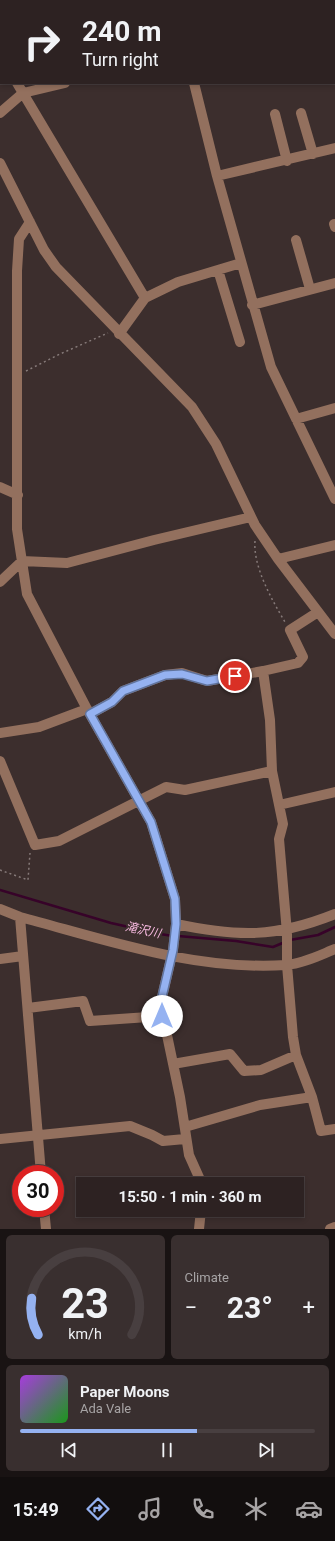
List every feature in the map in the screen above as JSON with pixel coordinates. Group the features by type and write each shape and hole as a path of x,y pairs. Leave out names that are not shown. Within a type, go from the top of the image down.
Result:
{"street":[{"path":"18,84 145,298"},
{"path":"0,113 23,93 61,84"},
{"path":"194,84 217,176 252,305 271,367 335,498"},
{"path":"301,113 313,154"},
{"path":"275,114 287,161"},
{"path":"217,176 287,161 335,148"},
{"path":"0,163 44,250 56,267 192,407 216,444 253,521 278,559 335,634"},
{"path":"30,222 19,239 17,271 17,529 27,594 88,712 151,822 175,899 175,926 172,954 162,997 162,1016 185,1127 185,1139 189,1155 199,1177"},
{"path":"296,240 310,289"},
{"path":"118,332 145,298 178,282 241,263"},
{"path":"218,270 240,342"},
{"path":"252,305 335,283"},
{"path":"296,419 335,408"},
{"path":"0,487 18,495"},
{"path":"0,582 22,561 67,563 154,540 253,521"},
{"path":"278,559 335,545"},
{"path":"0,733 39,727 88,712 112,702 123,691 165,675 182,674 207,681 298,663 303,657 290,630 318,612"},
{"path":"263,671 270,720 272,771 284,824 279,839 287,932 287,965 296,1055 312,1097 321,1131 335,1129"},
{"path":"0,761 35,845 59,841 166,787 186,790 272,771"},
{"path":"279,805 335,792"},
{"path":"0,909 20,917 172,954 227,964 287,965 335,949"},
{"path":"175,926 242,933 287,932 335,914"},
{"path":"20,917 40,1165"},
{"path":"0,959 23,956"},
{"path":"28,1008 83,1001 90,1021 162,1016"},
{"path":"173,1064 230,1054 244,1071 261,1070 296,1055"},
{"path":"185,1127 260,1106 312,1097"},
{"path":"0,1139 130,1126 163,1141 185,1139"},
{"path":"45,1217 46,1229"},
{"path":"199,1229 200,1217"},
{"path":"330,1229 335,1227"}],"path":[{"path":"17,376 60,354 118,332"},
{"path":"253,521 254,554 274,603 290,630"},
{"path":"0,870 28,880 30,849 35,845"}],"waterway":[{"name":"滝沢川","path":"0,890 111,923 173,936"},
{"name":"滝沢川","path":"290,940 318,935 335,927"},
{"name":"滝沢川","path":"178,936 236,941 273,947 285,942"}],"route":[{"path":"162,1016 162,997 170,957 173,950 176,924 175,899 151,822 90,714 112,702 123,691 165,675 182,674 207,681 235,676"}]}
